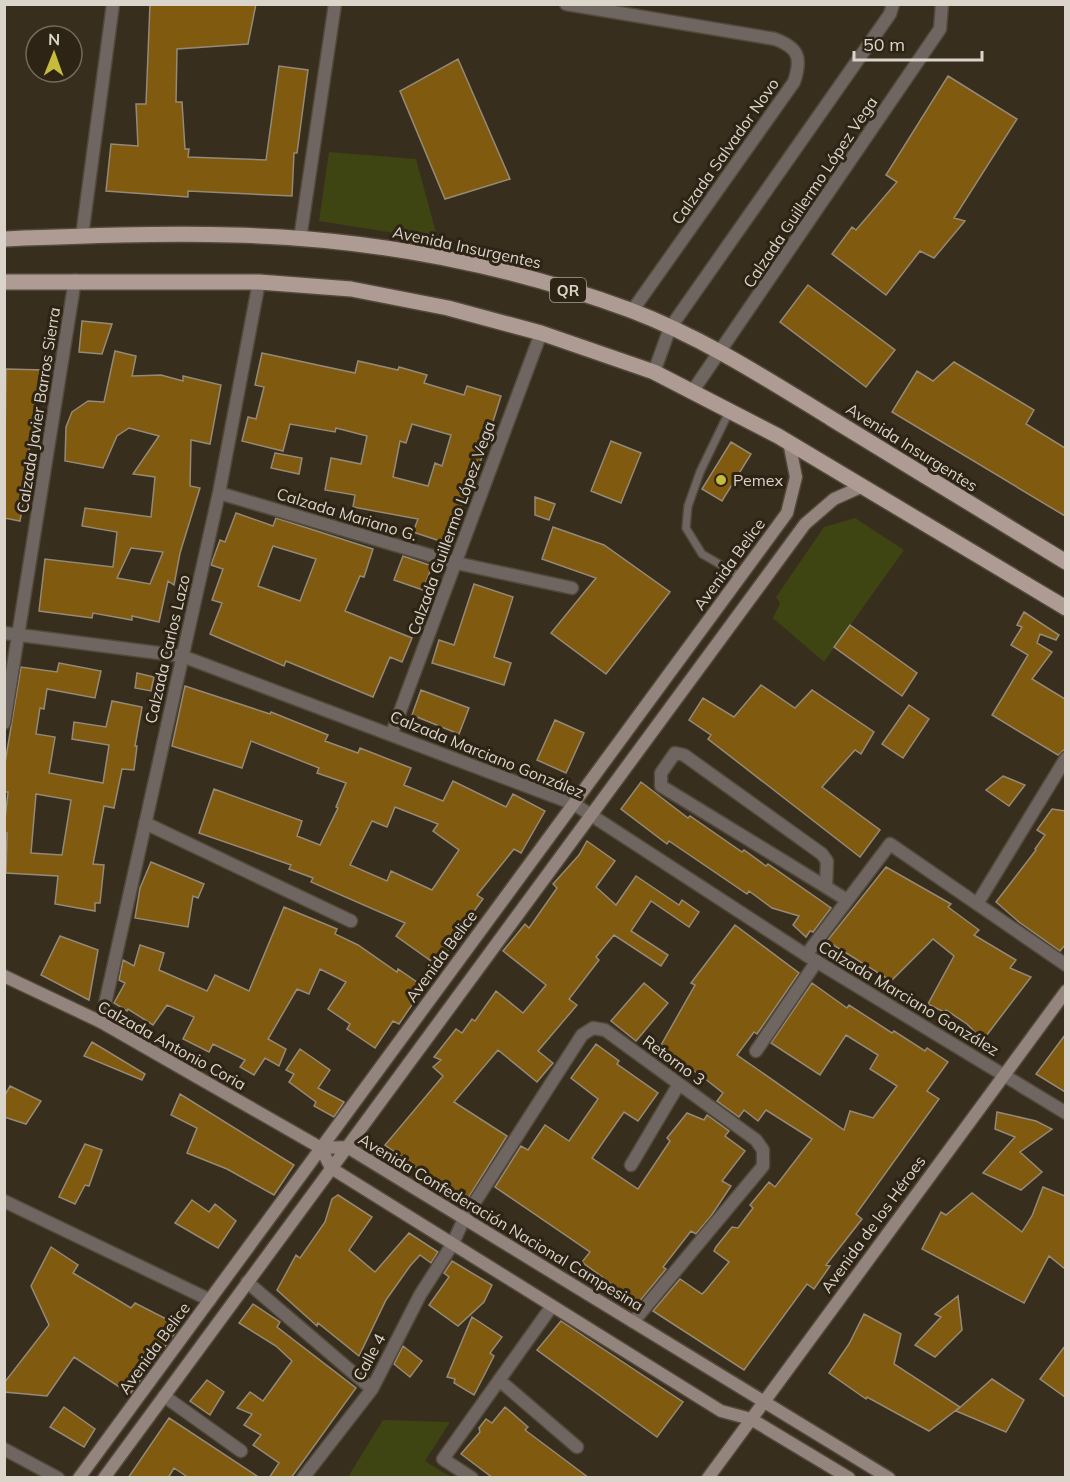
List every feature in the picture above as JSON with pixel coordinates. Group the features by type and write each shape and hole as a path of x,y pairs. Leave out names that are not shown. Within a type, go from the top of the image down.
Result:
{"main road":[{"name":"Avenida Insurgentes","path":"4,239 233,235 300,239 370,246 441,258 546,283 632,311 721,352 1065,562"},
{"path":"4,282 75,280 259,282 362,291 448,308 541,333 654,372 789,442 1065,608"},
{"name":"Avenida Belice","path":"79,1478 787,513 796,477 789,442"},
{"path":"104,1478 805,524 834,499 863,486"},
{"name":"Calzada Antonio Coria","path":"4,976 101,1022 321,1148"},
{"name":"Avenida de los Héroes","path":"708,1478 1065,991"},
{"name":"Avenida Confederación Nacional Campesina","path":"321,1148 347,1147 889,1478"},
{"path":"321,1148 331,1168 452,1245 721,1411 751,1419 849,1478"}],"street":[{"path":"82,236 113,4"},
{"path":"300,239 335,4"},
{"name":"Calzada Salvador Novo","path":"566,4 775,39 790,44 798,56 799,68 794,82 632,311"},
{"path":"654,372 670,328 883,24 893,4"},
{"name":"Calzada Guillermo López Vega","path":"692,392 940,29 942,4"},
{"name":"Calzada Javier Barros Sierra","path":"4,723 75,280"},
{"name":"Calzada Carlos Lazo","path":"101,1022 219,493 259,282"},
{"name":"Calzada Guillermo López Vega","path":"392,734 541,333"},
{"name":"Calzada Mariano G.","path":"219,493 456,563 572,588"},
{"name":"Calzada Marciano González","path":"4,633 182,656 573,804 811,958 1065,1113"},
{"path":"826,888 827,861 822,855 684,755 675,753 662,773 661,786 826,888 847,900"},
{"path":"976,904 1065,758"},
{"path":"145,823 351,921"},
{"path":"756,1052 847,900 890,844 1065,965"},
{"name":"Retorno 3","path":"452,1245 464,1219 582,1035 593,1028 605,1030 756,1140 764,1150 764,1166 633,1322"},
{"path":"631,1165 679,1084"},
{"path":"4,1201 210,1300"},
{"name":"Calle 4","path":"303,1478 372,1389 420,1295 452,1245"},
{"path":"247,1282 372,1389"},
{"path":"472,1478 443,1459 552,1306"},
{"path":"499,1380 578,1447"},
{"path":"164,1396 241,1451"},
{"path":"4,1449 58,1478"}],"lane":[{"path":"729,412 700,472 688,506 686,528 702,554 740,576"}],"green space":[{"path":"329,152 416,159 438,240 319,221"},
{"path":"855,518 904,550 824,662 773,618 780,603 776,597 824,527"},
{"path":"383,1420 450,1422 425,1461 451,1477 348,1477"}],"building":[{"path":"150,4 256,4 248,44 177,49 176,102 182,102 185,149 189,149 188,157 266,160 279,66 308,70 297,153 294,153 292,196 188,191 188,197 106,191 111,144 138,146 136,104 146,104"},
{"path":"458,59 510,179 445,199 400,91"},
{"path":"948,76 1017,119 954,218 965,221 934,258 920,251 886,295 832,254 852,227 856,230 897,182 886,175"},
{"path":"808,285 895,350 866,387 780,322"},
{"path":"82,321 112,324 102,354 79,352"},
{"path":"115,351 136,356 132,376 161,375 183,381 183,376 221,385 210,444 191,440 190,486 200,488 180,553 174,585 168,581 159,622 132,616 132,620 93,613 92,618 39,611 45,559 113,567 117,532 82,526 85,508 151,517 155,477 133,474 159,436 129,428 117,436 103,468 65,461 66,427 72,412 88,401 104,402","holes":["131,548 163,552 150,584 117,578"]},
{"path":"262,353 355,373 358,361 398,370 399,367 427,375 424,383 464,395 467,386 501,396 480,463 476,461 449,544 413,532 418,519 353,507 355,495 325,490 331,458 361,464 367,436 336,428 335,432 290,424 283,451 242,441 248,417 256,419 264,387 255,385","holes":["412,424 451,435 442,466 435,463 428,486 393,477 400,441 406,443"]},
{"path":"954,362 1034,410 1026,424 1065,448 1065,516 892,412 917,371 933,381"},
{"path":"6,369 44,370 23,483 26,484 20,521 4,518"},
{"path":"611,441 641,453 621,503 591,491"},
{"path":"731,442 751,454 722,501 702,489"},
{"path":"275,453 302,458 299,474 271,468"},
{"path":"535,497 555,504 549,520 535,515"},
{"path":"236,513 273,526 276,518 373,549 364,577 360,576 345,611 412,638 402,662 390,657 373,697 286,661 284,666 210,634 222,603 212,600 223,569 211,565 220,540 225,542","holes":["273,546 316,559 300,601 258,586"]},
{"path":"553,527 604,545 670,592 606,674 551,633 596,578 542,559"},
{"path":"403,556 432,566 423,590 394,580"},
{"path":"474,584 513,597 494,657 511,663 504,685 432,663 439,640 454,645"},
{"path":"1024,612 1059,635 1056,640 1040,634 1037,643 1052,652 1032,679 1065,699 1065,749 1058,755 992,715 1028,655 1011,645 1022,627 1017,625"},
{"path":"850,625 917,673 902,696 834,647"},
{"path":"59,663 101,671 95,698 47,689 44,709 40,708 36,734 55,737 49,773 103,783 109,745 72,739 74,722 106,727 112,701 142,707 135,746 137,746 134,770 122,769 114,808 104,806 93,864 104,865 100,903 95,903 95,911 55,904 58,876 6,873 7,833 4,833 4,829 8,792 4,792 4,769 21,667 57,672","holes":["36,794 71,800 62,855 31,853"]},
{"path":"137,673 154,677 151,691 135,688"},
{"path":"761,685 795,708 812,690 874,732 861,754 855,750 822,787 880,830 860,857 708,739 711,735 689,720 703,698 734,717"},
{"path":"185,686 270,714 271,712 328,735 325,741 358,753 360,748 411,768 404,785 443,801 453,781 506,807 513,794 545,811 521,853 514,849 477,895 483,899 447,948 449,949 438,966 396,936 405,923 311,882 313,878 289,869 291,865 199,833 214,789 302,821 297,836 320,845 338,808 336,807 346,783 317,773 319,768 251,741 242,768 172,746","holes":["395,807 438,824 433,831 459,850 432,890 391,871 387,881 350,865 372,821 387,827"]},
{"path":"421,690 469,708 459,734 412,715"},
{"path":"909,705 929,719 903,758 882,744"},
{"path":"555,720 584,733 566,773 537,760"},
{"path":"1003,776 1025,785 1009,806 986,790"},
{"path":"641,782 688,818 690,816 766,866 768,864 831,908 813,932 810,931 806,937 793,925 799,916 772,908 749,891 747,894 669,841 667,844 621,809"},
{"path":"1052,809 1065,811 1065,945 1060,951 1019,922 996,902 1036,850 1045,835 1037,830"},
{"path":"587,841 615,861 596,887 616,905 636,876 679,905 682,900 699,912 689,927 651,901 631,931 668,955 661,966 614,935 596,957 599,960 569,999 577,1005 538,1051 553,1063 537,1082 498,1050 454,1102 507,1136 465,1203 385,1145 443,1076 433,1067 441,1060 434,1057 456,1029 462,1033 472,1019 475,1021 496,991 523,1013 546,985 503,951 525,924 529,928 557,888 553,884 579,855"},
{"path":"151,862 204,884 198,898 193,896 188,927 135,918 140,888"},
{"path":"886,867 951,904 948,907 979,930 974,935 1016,960 1010,968 1031,977 983,1040 967,1024 946,1010 944,1012 928,1004 954,956 933,939 891,981 827,941"},
{"path":"284,907 337,929 335,934 358,945 397,972 398,969 424,987 399,1024 393,1021 375,1048 347,1029 350,1024 328,1009 346,982 320,969 309,994 297,989 268,1039 286,1049 279,1066 265,1058 254,1075 240,1067 245,1060 213,1044 209,1052 183,1039 194,1017 167,1005 153,1025 114,1003 125,983 119,980 123,960 134,966 140,945 164,953 159,970 207,991 215,975 249,991"},
{"path":"735,925 799,973 757,1034 754,1032 737,1055 844,1130 850,1111 873,1118 897,1086 870,1069 878,1055 846,1035 820,1075 771,1043 812,983 847,1008 849,1005 892,1033 894,1031 925,1051 927,1048 948,1062 927,1091 939,1099 856,1214 862,1219 826,1265 830,1266 814,1289 807,1284 744,1370 653,1311 680,1279 702,1294 706,1290 729,1262 714,1251 716,1247 732,1227 738,1228 753,1208 750,1205 769,1182 775,1187 812,1139 766,1110 758,1121 744,1110 739,1117 717,1101 723,1093 704,1078 684,1064 677,1071 656,1054 695,985 691,983"},
{"path":"60,936 98,950 89,1000 41,975"},
{"path":"644,983 668,1003 636,1041 611,1021"},
{"path":"1065,1035 1065,1092 1036,1074"},
{"path":"92,1042 145,1074 142,1080 84,1056"},
{"path":"596,1044 619,1061 617,1064 658,1093 638,1121 624,1112 592,1158 638,1189 670,1141 667,1138 687,1113 704,1120 707,1115 729,1131 725,1136 745,1151 722,1181 731,1186 711,1216 696,1234 691,1231 663,1267 666,1269 639,1302 635,1298 633,1300 582,1262 590,1252 495,1187 521,1146 528,1150 545,1125 569,1141 598,1099 571,1078"},
{"path":"300,1049 330,1070 318,1088 344,1102 334,1117 314,1106 316,1102 289,1082 294,1074 286,1070"},
{"path":"10,1086 41,1101 26,1124 4,1117 4,1097"},
{"path":"180,1094 294,1165 274,1195 227,1169 187,1153 197,1128 171,1115"},
{"path":"997,1112 1036,1121 1052,1129 1020,1152 1042,1172 1021,1190 983,1173 1015,1137 995,1129"},
{"path":"85,1144 102,1150 89,1186 85,1185 75,1204 59,1197"},
{"path":"1043,1187 1065,1196 1065,1269 1049,1256 1024,1303 922,1249 941,1212 946,1215 972,1193 1022,1232 1032,1216"},
{"path":"338,1195 372,1217 349,1250 375,1272 409,1233 438,1252 431,1263 420,1255 410,1266 386,1300 359,1356 318,1323 317,1326 277,1290 296,1255 300,1258 325,1222 332,1199"},
{"path":"192,1200 209,1212 215,1204 236,1221 218,1248 175,1223"},
{"path":"51,1247 78,1265 73,1273 131,1308 135,1303 180,1326 130,1394 74,1357 47,1396 4,1392 4,1383 49,1325 31,1286"},
{"path":"452,1261 492,1285 484,1302 458,1326 429,1305 449,1277 444,1273"},
{"path":"958,1296 962,1330 935,1357 915,1345 941,1317 935,1314"},
{"path":"253,1304 280,1322 277,1327 356,1388 291,1478 269,1478 279,1463 253,1445 261,1435 244,1425 252,1414 237,1408 250,1392 263,1401 292,1361 276,1346 239,1323"},
{"path":"864,1314 901,1334 894,1364 960,1407 929,1431 867,1397 866,1399 829,1373 849,1344"},
{"path":"472,1317 502,1337 490,1353 494,1356 474,1395 454,1383 455,1379 447,1377"},
{"path":"561,1321 683,1402 657,1437 537,1350"},
{"path":"403,1346 422,1361 410,1377 394,1364"},
{"path":"1065,1346 1065,1397 1040,1379"},
{"path":"992,1379 1024,1400 1006,1432 956,1411"},
{"path":"207,1380 224,1392 210,1415 190,1401"},
{"path":"64,1407 95,1429 84,1447 50,1427"},
{"path":"505,1407 528,1427 525,1430 589,1478 493,1478 461,1454 480,1432 479,1428 486,1419 492,1423"},
{"path":"169,1418 260,1478 189,1478 174,1468 168,1478 128,1478"}],"place":[{"name":"Pemex","path":"721,480"}]}
